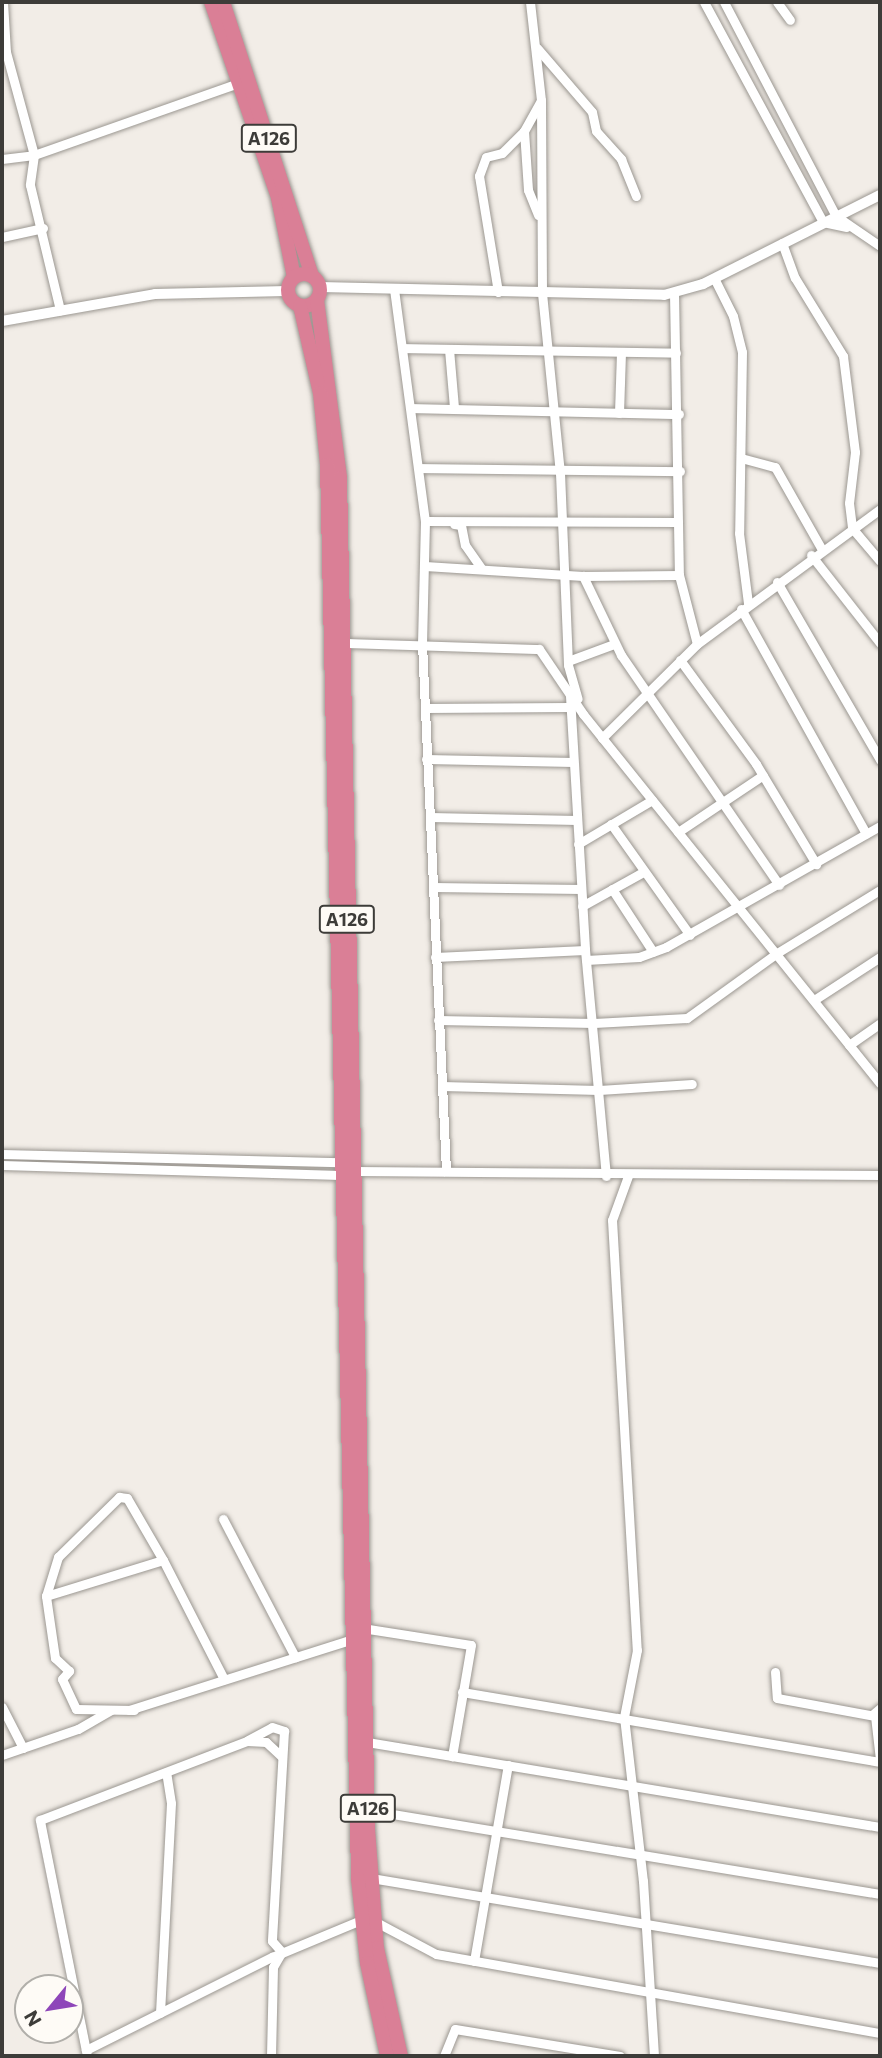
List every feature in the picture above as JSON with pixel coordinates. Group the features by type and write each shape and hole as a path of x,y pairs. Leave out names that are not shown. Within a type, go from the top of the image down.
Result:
{"highway":[{"name":"A126","path":"211,2 278,198 294,277"},
{"name":"A126","path":"223,2 316,288 338,457 343,643 345,1169"},
{"path":"287,291 294,277 316,288 300,306"},
{"name":"A126","path":"287,291 300,306 320,393 327,465 354,1539 351,1640 368,1920 387,2056"},
{"name":"A126","path":"354,1557 362,1628 371,1878 368,1920 401,2056"}],"street":[{"path":"3,2 6,52 34,155 30,185 43,228 60,310"},
{"path":"530,2 541,100 544,179 539,217 542,293 551,352 560,473 568,661 583,714"},
{"path":"704,2 823,222 847,227"},
{"path":"724,2 836,216 847,227 880,246"},
{"path":"777,2 790,20"},
{"path":"535,47 592,112 596,131 621,159 636,196"},
{"path":"2,159 34,155 237,83"},
{"path":"498,292 479,176 486,157 502,153 524,131 541,100"},
{"path":"524,131 528,190 539,217"},
{"path":"316,288 674,293 714,278 880,195"},
{"path":"2,237 43,228"},
{"path":"783,243 795,278 843,356 855,452 849,503 852,528 880,561"},
{"path":"714,278 725,293 742,352 739,533 745,606 866,834"},
{"path":"394,289 413,408 419,468 418,499 425,521 422,643 446,1171"},
{"path":"2,321 155,294 287,291"},
{"path":"674,293 680,471 678,575 697,644"},
{"path":"403,348 676,353"},
{"path":"449,349 454,407"},
{"path":"620,413 621,353"},
{"path":"413,408 679,414"},
{"path":"741,458 776,469 821,548"},
{"path":"419,468 560,473 680,471"},
{"path":"602,738 697,644 811,555 880,509"},
{"path":"425,521 678,522"},
{"path":"425,521 461,525 474,564 486,571"},
{"path":"811,555 880,643"},
{"path":"425,566 566,576 678,575"},
{"path":"583,576 614,644 779,886"},
{"path":"776,582 880,760"},
{"path":"343,643 422,643 539,649 583,714 880,1084"},
{"path":"568,661 614,644"},
{"path":"680,660 763,775 816,864"},
{"path":"569,692 585,955 594,1023 607,1175"},
{"path":"425,708 570,707"},
{"path":"426,759 573,762"},
{"path":"678,832 763,775"},
{"path":"578,844 652,800"},
{"path":"430,817 577,820"},
{"path":"611,824 690,935"},
{"path":"435,957 653,952 690,935 779,886 880,826"},
{"path":"582,906 643,872"},
{"path":"433,887 581,889"},
{"path":"612,889 653,952"},
{"path":"438,1020 594,1023 687,1018 776,953 880,890"},
{"path":"814,1000 880,957"},
{"path":"849,1045 880,1023"},
{"path":"442,1086 599,1090 692,1084"},
{"path":"2,1154 345,1169"},
{"path":"2,1165 628,1176 880,1175"},
{"path":"628,1176 612,1220 637,1650 624,1717 630,1787 640,1854 654,2056"},
{"path":"134,1710 76,1709 62,1679 69,1671 55,1658 46,1595 58,1557 119,1497 127,1498 163,1560 224,1679"},
{"path":"223,1519 295,1657"},
{"path":"46,1595 163,1560"},
{"path":"362,1628 465,1640 471,1645 452,1756"},
{"path":"2,1755 78,1729 106,1711 134,1710 351,1640"},
{"path":"775,1672 777,1698 872,1715"},
{"path":"462,1692 880,1760 872,1715"},
{"path":"2,1707 23,1748"},
{"path":"872,1715 880,1708"},
{"path":"282,1952 272,1941 282,1757 286,1742 280,1726 40,1820 86,2053 282,1952 368,1920 418,1948 474,1961 880,2033"},
{"path":"247,1741 266,1742 282,1757"},
{"path":"366,1742 880,1827"},
{"path":"474,1961 508,1765"},
{"path":"160,2013 171,1803 166,1772"},
{"path":"368,1810 880,1894"},
{"path":"371,1878 880,1963"},
{"path":"271,2056 273,1968 282,1952"},
{"path":"444,2056 455,2028 620,2056"}]}
